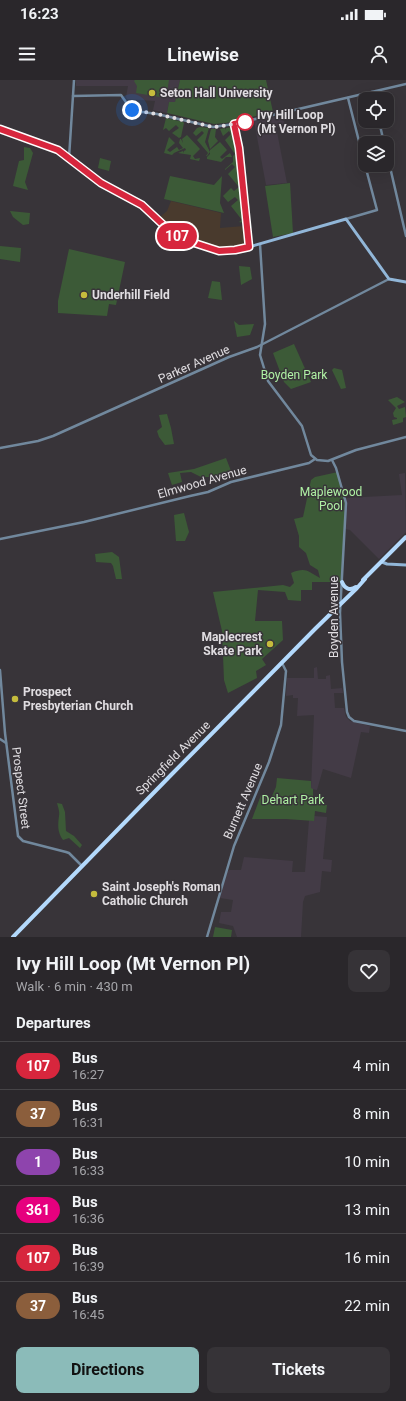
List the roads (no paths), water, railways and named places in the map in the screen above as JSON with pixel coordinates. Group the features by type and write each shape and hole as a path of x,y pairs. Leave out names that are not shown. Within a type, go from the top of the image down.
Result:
{"main road":[{"path":"0,129 58,150 101,183 142,205 168,230 180,238 192,243 219,251 235,250 346,219 389,279 406,282"},
{"name":"Springfield Avenue","path":"13,937 406,537"},
{"path":"382,562 387,564 406,565"},
{"name":"Springfield Avenue","path":"349,595 358,588 365,578"},
{"path":"342,582 348,589 353,589 356,587"}],"street":[{"path":"70,158 74,80"},
{"path":"372,92 406,84"},
{"path":"73,96 121,95 132,110 157,114 213,127 234,124 358,96"},
{"path":"348,98 358,137"},
{"path":"234,124 239,148 249,247"},
{"path":"346,219 377,210 367,172"},
{"path":"391,172 406,236"},
{"path":"260,244 265,324 260,356 265,377 302,426 310,453 315,459"},
{"name":"Parker Avenue","path":"0,448 38,441 53,436 210,366 261,345 389,279"},
{"name":"Elmwood Avenue","path":"0,539 84,522 208,492 231,482 309,463 315,459 325,461 332,460 356,450 406,437"},
{"name":"Boyden Avenue","path":"332,460 346,503 341,627 343,669 348,716 354,721 402,729 406,731"},
{"name":"Burnett Avenue","path":"207,937 234,846 269,762 282,720 286,669 282,663"},
{"name":"Prospect Street","path":"0,670 6,744 18,836 23,841 69,853 82,866"},
{"path":"0,739 6,744"}],"place":[{"name":"Seton Hall University","path":"152,93"},
{"name":"Ivy Hill Loop (Mt Vernon Pl)","path":"245,122"},
{"name":"Underhill Field","path":"84,295"},
{"name":"Maplecrest Skate Park","path":"270,644"},
{"name":"Prospect Presbyterian Church","path":"15,699"},
{"name":"Saint Joseph's Roman Catholic Church","path":"94,894"}],"park label":[{"name":"Boyden Park","path":"294,375"},
{"name":"Maplewood Pool","path":"331,499"},
{"name":"Dehart Park","path":"293,800"}]}
